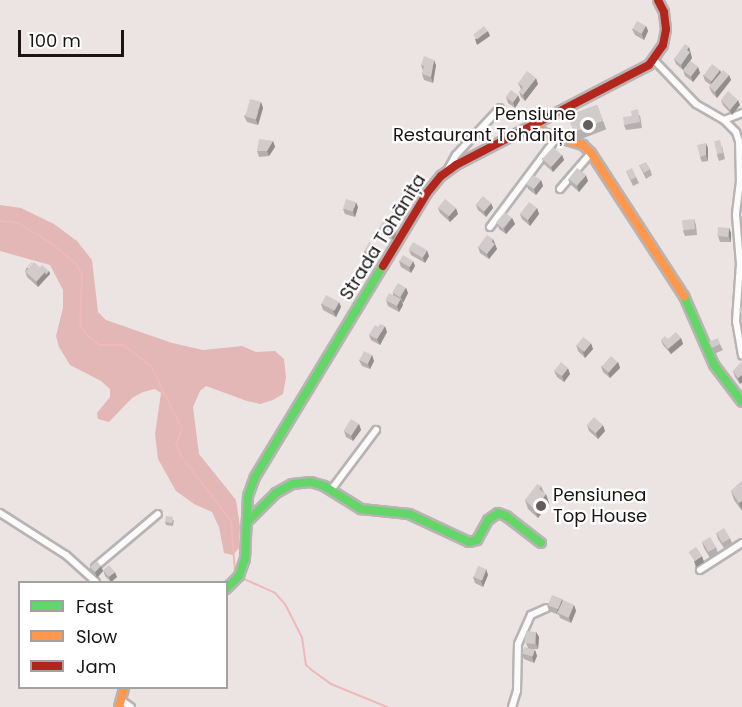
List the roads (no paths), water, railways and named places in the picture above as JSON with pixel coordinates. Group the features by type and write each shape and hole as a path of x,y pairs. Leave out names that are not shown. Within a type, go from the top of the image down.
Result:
{"main road":[{"path":"654,60 663,45 666,29 664,12 658,0"},
{"name":"Strada Tohănița","path":"228,587 243,568 248,496 255,477 416,209 447,171 626,78 654,60"},
{"path":"536,124 540,131 583,145 591,153 682,292 714,365 742,402"},
{"path":"247,522 264,504 292,484 311,482 331,490 361,509 409,514 469,542 477,540 488,520 498,513 506,516 541,543"}],"street":[{"path":"654,60 696,104 724,120 736,132 740,141 740,181 736,204 740,264 739,327 742,355"},
{"path":"447,171 456,155 500,108"},
{"path":"724,120 742,112"},
{"path":"490,227 557,137"},
{"path":"560,189 591,153"},
{"path":"331,490 376,430"},
{"path":"0,513 66,555 95,581"},
{"path":"87,573 158,514"},
{"path":"700,570 742,543"},
{"path":"512,707 517,691 518,644 531,615 547,608"},
{"path":"120,703 131,707"}],"waterway":[{"path":"0,221 18,223 50,242 77,265 82,275 80,325 88,336 99,345 123,345 151,366 182,429 176,444 181,456 231,521 235,571"},
{"path":"244,579 275,593 285,604 302,637 306,665 331,684 387,707"}],"place":[{"name":"Pensiune Restaurant Tohănița","path":"588,125"},
{"name":"Pensiunea Top House","path":"541,506"}]}
